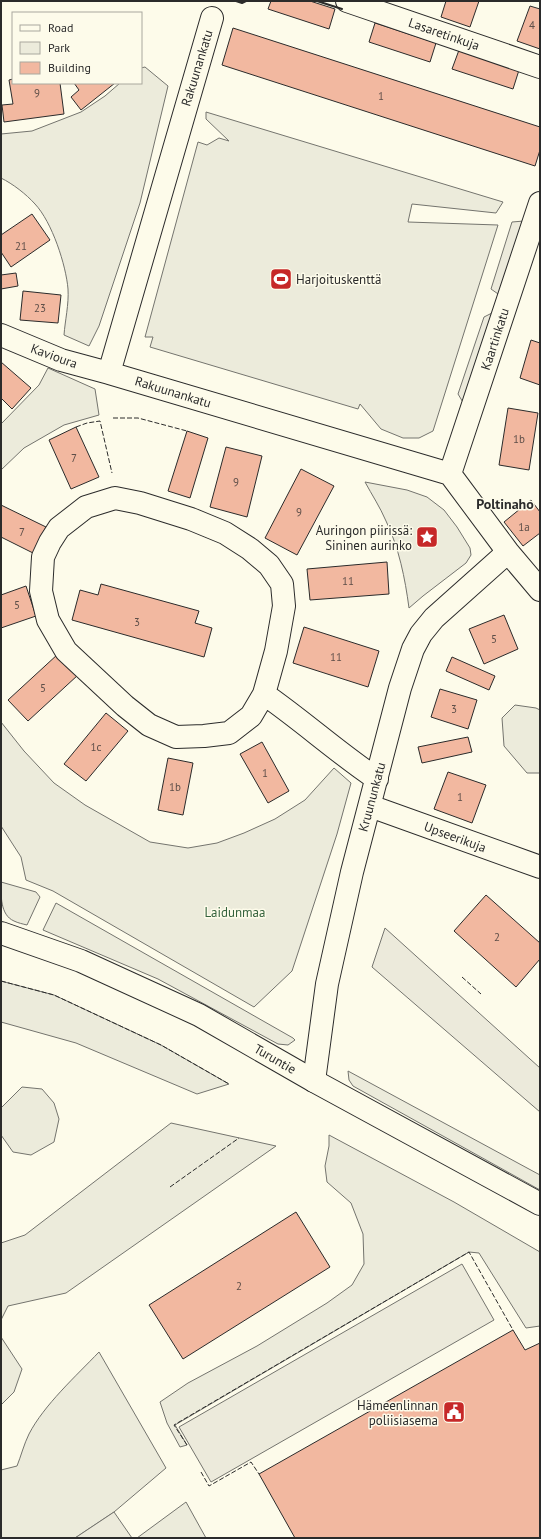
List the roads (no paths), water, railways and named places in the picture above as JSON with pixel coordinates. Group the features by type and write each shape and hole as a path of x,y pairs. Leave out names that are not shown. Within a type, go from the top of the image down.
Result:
{"street":[{"name":"Lasaretinkuja","path":"347,1 540,67"},
{"name":"Rakuunankatu","path":"212,18 109,373 450,474"},
{"name":"Kaartinkatu","path":"450,474 540,204"},
{"name":"Kavioura","path":"1,335 61,360 109,373"},
{"path":"450,474 508,552 540,590"},
{"path":"115,498 140,502 191,519 225,533 260,557 269,565 282,584 284,606 276,651 264,694 251,716 229,733 204,736 176,737 149,725 124,706 66,651 48,620 41,590 43,556 59,528 86,507 115,498"},
{"name":"Kruununkatu","path":"314,1081 327,984 352,872 400,688 413,649 421,634 434,618 508,552"},
{"path":"264,694 290,712 356,765 377,779"},
{"name":"Upseerikuja","path":"370,806 540,867"},
{"name":"Turuntie","path":"1,933 81,961 199,1015 314,1081 540,1204"}],"place":[{"name":"Harjoituskenttä","path":"281,279"},
{"name":"Auringon piirissä: Sininen aurinko","path":"427,537"},
{"name":"Hämeenlinnan poliisiasema","path":"454,1412"}],"district":[{"name":"Poltinaho","path":"505,504"}],"park label":[{"name":"Laidunmaa","path":"235,912"}]}
